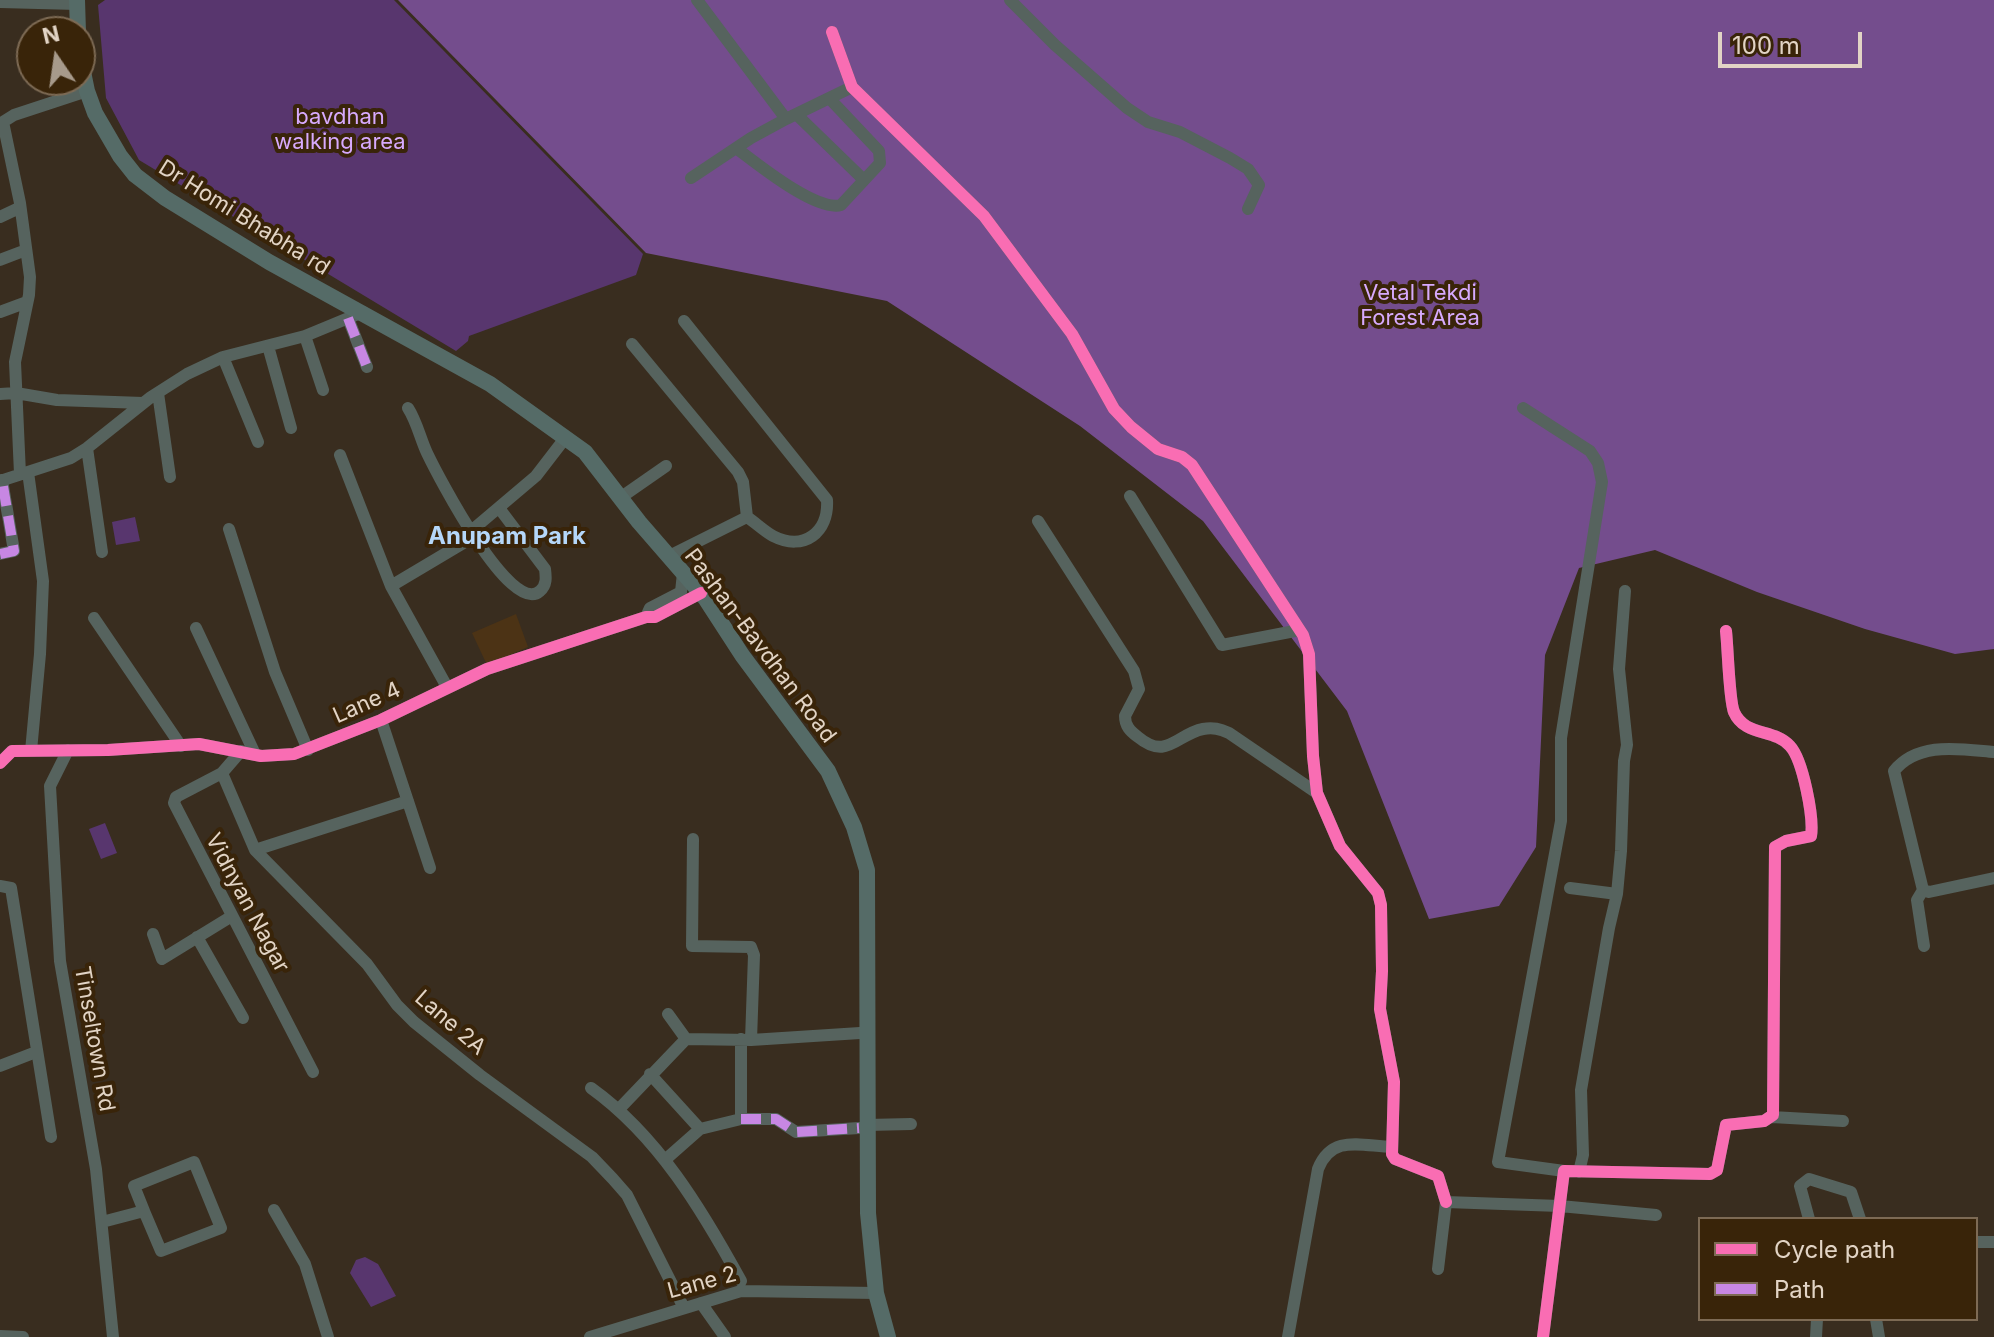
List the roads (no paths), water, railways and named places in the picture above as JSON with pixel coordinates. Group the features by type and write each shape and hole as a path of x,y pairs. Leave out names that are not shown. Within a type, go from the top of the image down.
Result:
{"main road":[{"name":"Dr Homi Bhabha rd","path":"89,96 108,136 135,175 165,198 334,299 355,315"},
{"name":"Pashan-Bavdhan Road","path":"355,315 490,384 585,452 701,593 742,655 828,771 854,827 867,870 860,1212 878,1337"},
{"name":"Pashan-Bavdhan Road","path":"863,1126 860,1033 861,1011 866,1001"},
{"name":"Pashan-Bavdhan Road","path":"872,1293 888,1337"}],"street":[{"path":"697,0 791,116 864,180"},
{"path":"1010,0 1055,45 1127,108 1148,122 1180,132 1248,169 1259,185 1248,209"},
{"path":"0,2 77,2"},
{"path":"832,32 852,87 984,216 1072,334 1114,409 1158,449 1182,457 1192,465 1300,630 1309,654 1317,793 1340,846 1378,893 1382,928 1380,1009 1394,1082 1392,1147 1395,1159 1438,1176 1446,1202 1438,1269"},
{"path":"691,178 791,116 852,87"},
{"path":"31,751 43,581 24,473 15,362 30,277 15,175 2,129 5,119 72,96"},
{"path":"736,148 784,183 831,206 841,205 880,163 879,151 829,98"},
{"path":"0,181 15,175"},
{"path":"0,217 19,208"},
{"path":"0,260 26,250"},
{"path":"0,312 27,302"},
{"path":"0,554 14,551 1,480 71,458 187,374 223,357 305,336 355,315 367,367"},
{"path":"632,344 738,472 743,482 747,517 773,536 789,541 806,540 817,534 825,521 827,500 684,321"},
{"path":"305,336 323,390"},
{"path":"268,346 291,428"},
{"path":"223,357 258,442"},
{"path":"0,394 16,393 57,400 143,403"},
{"path":"158,393 170,477"},
{"path":"408,408 437,474 473,533 511,586 527,596 538,594 544,588 547,577 545,569 499,508"},
{"path":"1523,408 1590,451 1598,463 1602,482 1561,738 1561,821 1498,1162 1579,1172 1710,1174 1717,1170 1726,1125 1764,1121 1772,1117 1843,1121"},
{"path":"391,586 473,533 536,476 566,437"},
{"path":"87,448 102,552"},
{"path":"340,455 391,586 447,687"},
{"path":"620,498 666,466"},
{"path":"1130,496 1222,645 1300,630"},
{"path":"669,556 747,517"},
{"path":"1038,521 1134,671 1139,689 1125,716 1127,727 1146,743 1165,747 1195,731 1217,728 1317,793"},
{"path":"229,529 275,672 308,750"},
{"name":"Lane 4","path":"646,617 650,608 681,592 683,573"},
{"path":"1579,1172 1583,1155 1581,1090 1617,894 1627,745 1619,669 1625,591"},
{"name":"Lane 4","path":"0,763 12,751 199,744 255,754 294,754 381,720 487,669 646,617 655,617 701,593"},
{"path":"94,618 181,746"},
{"path":"196,628 255,754"},
{"path":"1726,631 1733,709 1743,725 1790,746 1796,756 1811,808 1811,836 1786,841 1775,847 1772,1117"},
{"path":"381,720 430,868"},
{"path":"1924,946 1917,900 1923,890 1894,771 1906,759 1928,750 1947,748 1994,752"},
{"name":"Tinseltown Rd","path":"68,750 50,786 60,961 96,1169 113,1337"},
{"path":"222,773 241,751"},
{"name":"Lane 2A","path":"222,773 255,850 367,964 397,1005 480,1075 592,1157 627,1195 684,1308"},
{"name":"Vidnyan Nagar","path":"222,773 176,797 174,803 313,1072"},
{"path":"255,850 408,801"},
{"path":"693,839 692,946 751,947 754,955 741,1119"},
{"path":"1923,890 1929,892 1994,878"},
{"path":"0,886 11,888 51,1137"},
{"path":"1570,888 1617,894"},
{"path":"153,934 162,959 232,916"},
{"path":"197,937 243,1018"},
{"path":"668,1014 686,1039"},
{"path":"620,1108 686,1039 860,1033"},
{"path":"0,1066 36,1052"},
{"path":"650,1074 700,1129"},
{"path":"591,1088 620,1108 666,1159 741,1281"},
{"path":"666,1159 700,1129 741,1119 776,1119 796,1132 911,1124"},
{"path":"1288,1337 1318,1169 1323,1156 1338,1144 1392,1147"},
{"path":"194,1162 221,1228 161,1251 144,1211 134,1186 194,1162"},
{"path":"1543,1337 1564,1171"},
{"path":"1808,1217 1800,1186 1804,1180 1811,1179 1851,1192 1859,1217"},
{"path":"1446,1202 1560,1206 1656,1215"},
{"path":"274,1210 305,1264 328,1337"},
{"path":"102,1222 144,1211"},
{"name":"Lane 2","path":"590,1337 741,1291 872,1293"},
{"path":"701,1303 725,1337"},
{"path":"0,1336 23,1337"}],"district":[{"name":"Anupam Park","path":"507,537"}],"park label":[{"name":"bavdhan walking area","path":"340,130"},
{"name":"Vetal Tekdi Forest Area","path":"1420,306"}]}
